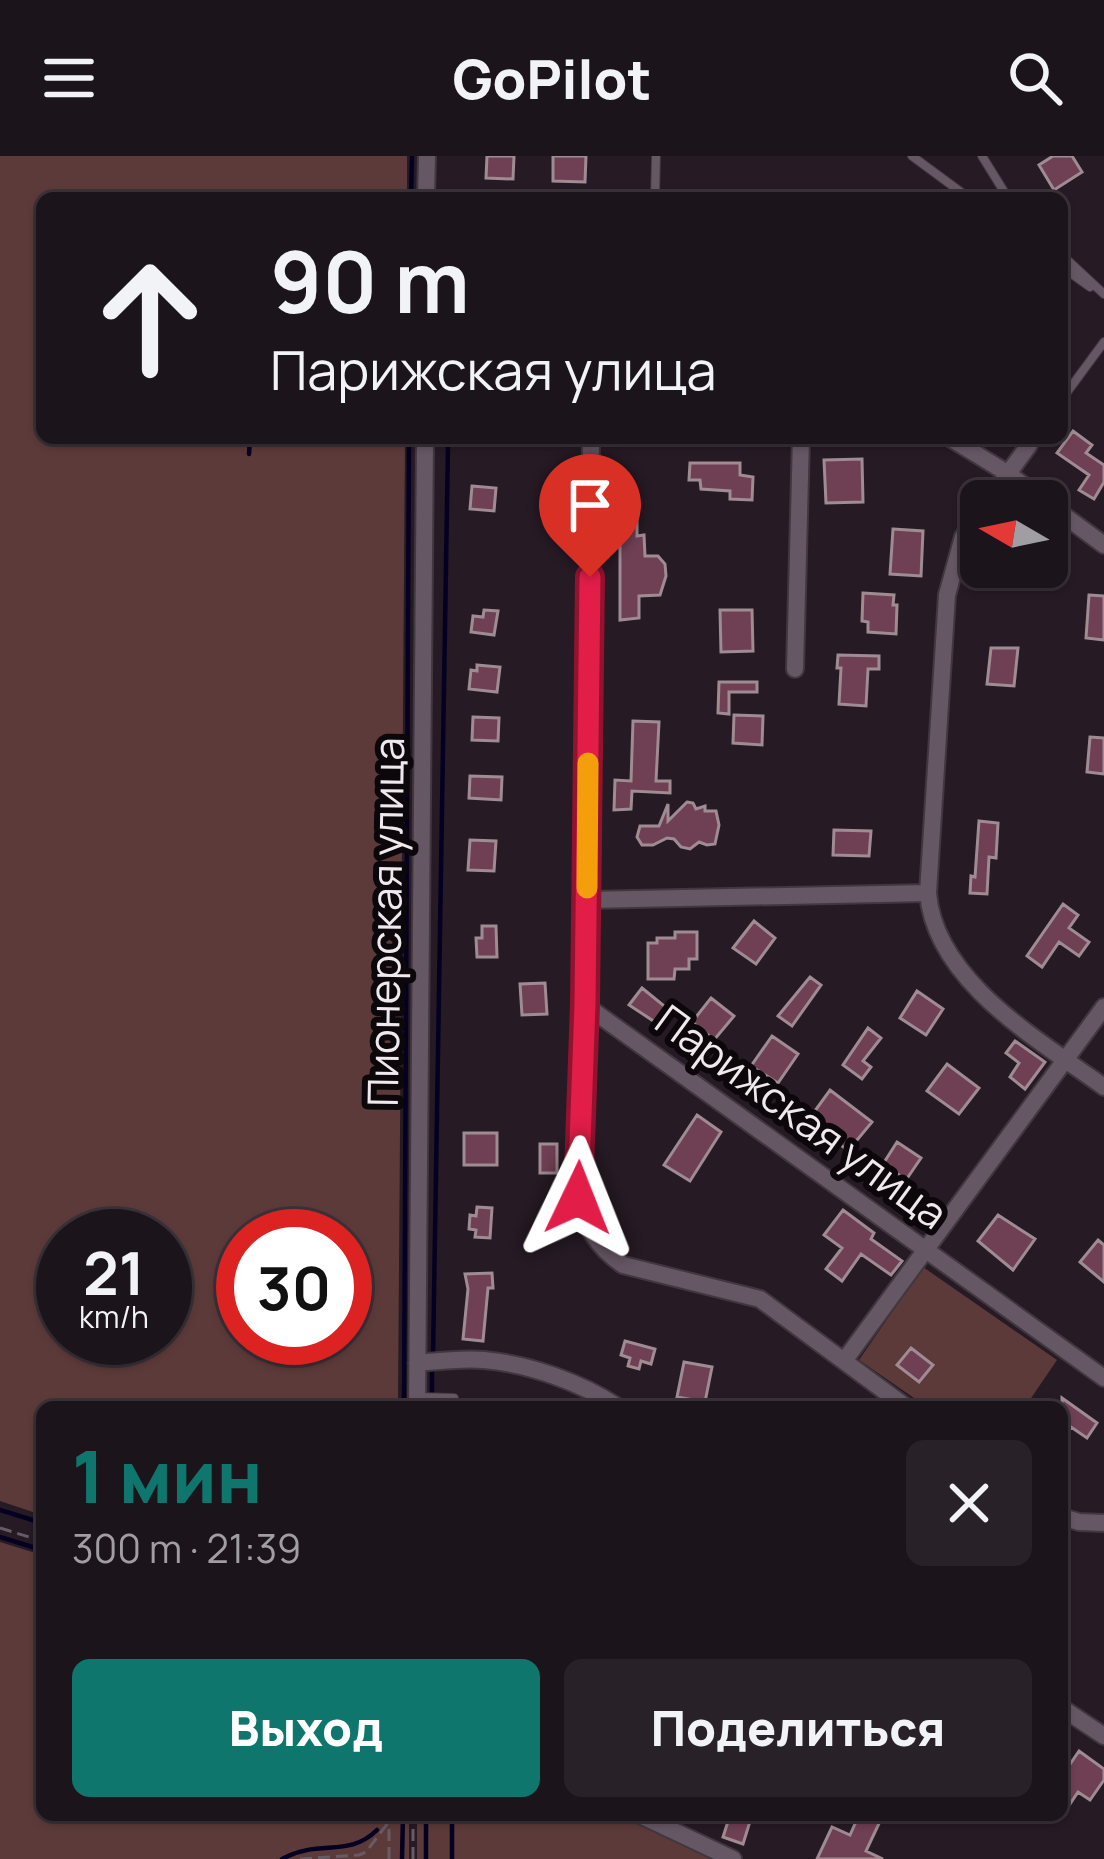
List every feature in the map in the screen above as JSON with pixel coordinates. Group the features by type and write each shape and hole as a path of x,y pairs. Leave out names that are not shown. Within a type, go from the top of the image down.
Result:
{"street":[{"path":"426,192 427,156"},
{"name":"Пионерская улица","path":"417,1401 425,444"},
{"path":"590,444 587,900 578,1198 584,1220 607,1254 623,1265 760,1299 898,1401"},
{"path":"795,669 800,444"},
{"path":"960,444 1016,480"},
{"path":"1002,480 1029,444"},
{"path":"1068,518 1104,545"},
{"path":"960,546 947,595 930,912 940,940 973,985 1104,1087"},
{"path":"587,900 928,893"},
{"name":"Парижская улица","path":"585,1004 1104,1378"},
{"path":"844,1361 1104,1006"},
{"path":"417,1363 479,1359 510,1364 607,1401"},
{"path":"1068,1519 1104,1523"},
{"path":"1068,1712 1104,1736"},
{"path":"653,1821 733,1859"}],"lane":[{"path":"656,156 656,192"},
{"path":"912,156 961,192"},
{"path":"982,156 1004,192"},
{"path":"1068,262 1104,296"},
{"path":"1068,271 1104,296"},
{"path":"1068,391 1104,342"},
{"path":"426,1401 454,1398"}],"path":[{"path":"0,1528 36,1539"},
{"path":"413,1821 413,1859"},
{"path":"300,1859 359,1855 389,1822"},
{"path":"389,1822 389,1859"}],"shaded area":[{"path":"0,156 407,156 407,192 36,192 36,444 405,444 398,1401 36,1401 36,1513 0,1501"},
{"path":"923,1267 1057,1360 1029,1401 918,1401 859,1360"},
{"path":"0,1542 36,1553 36,1821 409,1821 409,1859 0,1859"},
{"path":"417,1821 645,1821 727,1859 417,1859"}],"building":[{"path":"487,156 514,156 513,179 486,178"},
{"path":"553,156 586,156 585,182 553,181"},
{"path":"1053,156 1072,156 1082,172 1054,190 1039,165"},
{"path":"1073,431 1092,445 1086,453 1104,465 1104,482 1094,499 1079,490 1089,475 1057,453 1068,444"},
{"path":"862,459 863,502 826,503 824,460"},
{"path":"690,463 740,463 740,475 753,477 752,500 730,499 730,491 701,489 700,480 689,480"},
{"path":"472,486 496,488 494,511 470,509"},
{"path":"620,512 637,512 637,536 644,535 645,556 658,556 666,576 660,595 639,596 639,618 620,620"},
{"path":"893,529 923,531 921,576 890,574"},
{"path":"863,593 894,595 896,634 868,632 868,622 862,621"},
{"path":"1089,595 1104,596 1104,640 1086,638"},
{"path":"484,610 498,611 494,635 471,632 473,616 483,617"},
{"path":"720,610 752,610 753,651 721,652"},
{"path":"991,648 1018,648 1014,686 987,684"},
{"path":"838,655 879,656 879,669 868,669 866,706 839,704"},
{"path":"477,665 500,667 497,692 469,689 471,670 477,671"},
{"path":"719,682 757,682 757,692 729,692 729,714 718,713"},
{"path":"734,715 763,716 762,745 733,743"},
{"path":"473,717 499,718 498,741 472,740"},
{"path":"633,721 659,722 656,781 670,781 670,793 632,791 631,809 614,810 615,780 631,781"},
{"path":"1090,737 1104,738 1104,774 1087,772"},
{"path":"470,776 502,777 501,800 469,798"},
{"path":"687,802 696,809 705,806 705,811 716,811 715,844 699,842 690,849 667,838 642,845 637,837 640,826 659,826 668,804 668,821"},
{"path":"979,821 998,823 996,858 989,857 987,894 970,893"},
{"path":"834,830 871,831 869,856 833,855"},
{"path":"470,840 496,841 494,871 468,870"},
{"path":"1063,904 1078,915 1069,928 1089,942 1079,956 1059,942 1042,967 1027,956"},
{"path":"754,921 775,938 756,964 733,948"},
{"path":"482,926 496,926 497,957 477,957 476,938 482,938"},
{"path":"675,932 697,932 697,959 689,959 689,969 675,969 674,979 648,979 648,943 675,938"},
{"path":"810,977 821,985 792,1026 778,1016"},
{"path":"545,983 547,1014 522,1015 520,984"},
{"path":"642,988 668,1009 655,1022 629,1005"},
{"path":"917,991 943,1009 926,1035 900,1018"},
{"path":"711,998 734,1016 714,1040 692,1022"},
{"path":"868,1028 881,1038 863,1061 871,1067 862,1079 843,1065"},
{"path":"772,1036 798,1054 778,1083 751,1066"},
{"path":"1015,1041 1045,1062 1025,1089 1010,1077 1019,1063 1006,1053"},
{"path":"947,1064 979,1088 959,1114 927,1091"},
{"path":"830,1090 872,1122 848,1151 809,1119"},
{"path":"697,1115 721,1132 690,1181 664,1165"},
{"path":"464,1133 497,1133 497,1165 464,1165"},
{"path":"897,1142 921,1158 906,1180 883,1164"},
{"path":"540,1144 557,1144 557,1173 540,1173"},
{"path":"477,1207 492,1208 490,1238 475,1237 476,1230 469,1229 470,1215 476,1216"},
{"path":"843,1210 874,1233 871,1239 902,1261 891,1275 861,1254 842,1281 826,1269 842,1248 824,1235"},
{"path":"998,1215 1035,1239 1013,1270 978,1241"},
{"path":"1098,1240 1104,1245 1104,1282 1080,1262"},
{"path":"492,1273 483,1341 463,1339 465,1274"},
{"path":"625,1341 655,1349 651,1364 641,1361 639,1369 628,1366 630,1358 621,1355"},
{"path":"911,1348 933,1365 919,1382 897,1365"},
{"path":"684,1362 712,1367 705,1401 677,1397"},
{"path":"1068,1402 1097,1423 1087,1438 1071,1427 1068,1431"},
{"path":"1079,1751 1104,1769 1104,1780 1090,1800 1078,1792 1068,1807 1068,1767"},
{"path":"728,1821 750,1821 743,1844 723,1837"},
{"path":"856,1821 880,1821 866,1851 883,1859 817,1859 832,1827 850,1835"}],"waterway":[{"path":"411,192 412,156"},
{"path":"249,454 250,444"},
{"path":"404,1401 409,444"},
{"path":"433,1357 448,444"},
{"path":"432,1368 432,1401"},
{"path":"0,1510 36,1521"},
{"path":"0,1537 36,1548"},
{"path":"402,1859 403,1821"},
{"path":"426,1821 426,1859"},
{"path":"452,1821 452,1859"},
{"path":"282,1859 355,1844 377,1830"}],"slow traffic":[{"path":"587,888 588,763"}],"route":[{"path":"578,1198 590,577"}]}
